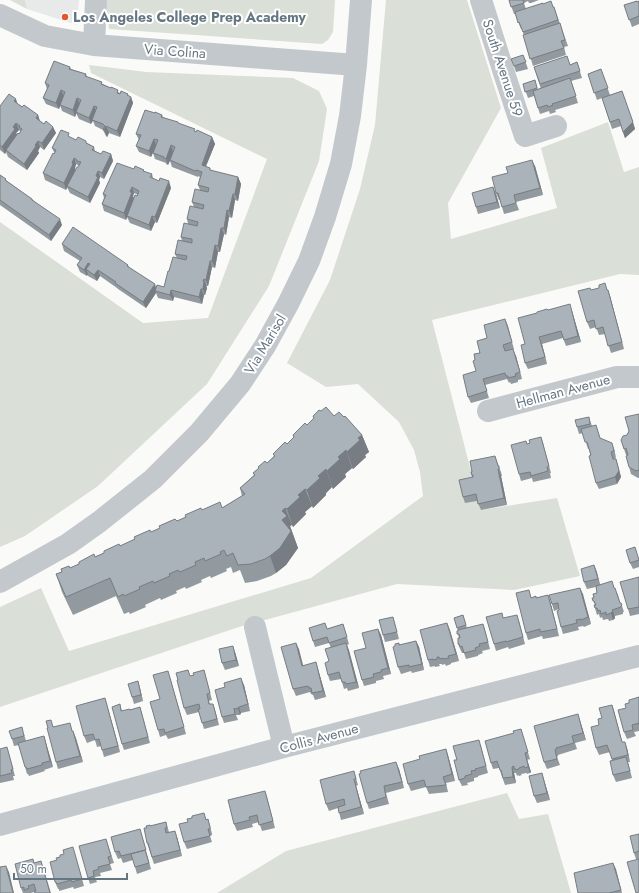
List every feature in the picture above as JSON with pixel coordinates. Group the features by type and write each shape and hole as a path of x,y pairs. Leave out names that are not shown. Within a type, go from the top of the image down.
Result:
{"street":[{"path":"94,45 96,0"},
{"name":"Via Marisol","path":"0,582 68,544 154,479 195,437 240,384 265,346 309,261 341,164 350,116 361,0"},
{"name":"South Avenue 59","path":"481,0 525,136 556,126"},
{"name":"Via Colina","path":"0,15 45,36 94,45 356,65"},
{"name":"Hellman Avenue","path":"488,411 617,377 639,377"},
{"path":"255,627 284,747"},
{"name":"Collis Avenue","path":"0,825 284,747 639,656"}],"shaded area":[{"path":"10,0 25,0 27,9"},
{"name":"Los Angeles College Prep Academy","path":"25,0 79,0 77,25 27,9"},
{"path":"105,0 335,0 333,32 328,40 322,44 109,29"},
{"path":"386,0 467,0 501,108 448,203 451,239 557,208 541,148 608,122 624,172 639,167 639,275 620,274 432,320 481,510 557,498 580,576 514,590 397,584 239,627 0,707 0,607 41,588 69,651 311,578 423,496 420,472 414,450 399,422 358,384 326,387 287,363 330,280 360,189 375,125"},
{"path":"89,65 146,72 293,78 319,91 327,109 319,161 269,286 207,384 98,486 25,536 0,547 0,222 143,323 208,318 267,159 91,73"},
{"path":"507,793 519,819 548,814 571,893 217,893 286,851"}],"building":[{"path":"509,0 523,0 524,3 511,7"},
{"path":"551,1 558,20 523,32 519,22 518,23 515,12"},
{"path":"639,1 639,16 629,20 624,5"},
{"path":"560,23 565,40 561,41 564,48 530,59 523,35"},
{"path":"523,55 526,62 514,66 511,59"},
{"path":"567,56 570,65 577,62 580,71 540,84 534,67"},
{"path":"54,61 70,67 69,69 86,74 85,76 102,82 101,84 118,90 117,93 120,94 121,91 131,97 117,131 106,126 103,130 105,126 103,124 92,120 97,107 94,106 89,118 76,112 81,100 77,98 73,110 60,105 65,92 61,90 56,103 43,98 49,85 45,83"},
{"path":"601,69 608,88 594,93 588,74"},
{"path":"570,78 576,96 552,104 553,105 548,107 547,105 538,108 533,91"},
{"path":"535,80 537,88 525,92 523,84"},
{"path":"622,91 633,122 623,132 619,119 610,122 602,98"},
{"path":"9,94 16,99 14,101 22,107 24,105 38,115 36,118 44,124 46,121 53,127 42,143 38,141 24,164 6,150 22,129 19,127 20,126 16,123 13,127 15,129 2,147 0,145 0,106"},
{"path":"145,110 155,112 162,115 161,117 178,122 195,129 194,131 196,132 197,130 212,137 202,165 210,168 210,170 238,177 235,194 233,194 229,211 227,210 224,228 221,228 218,246 215,245 212,261 210,261 206,280 204,279 203,281 203,289 201,289 199,297 171,290 170,295 155,291 157,285 164,287 173,257 186,260 187,256 175,254 178,240 192,243 192,239 181,237 184,223 197,226 198,222 187,219 190,206 203,209 204,205 192,202 195,189 208,192 209,188 198,185 202,172 195,171 170,160 175,147 171,145 166,159 153,153 158,140 154,139 149,151 136,146 141,135 136,134"},
{"path":"61,130 69,133 68,136 76,140 78,137 86,141 86,143 94,147 92,150 101,154 103,151 111,154 102,173 98,171 96,176 98,177 88,197 67,186 81,162 74,158 73,164 64,183 43,173 56,150 52,148"},
{"path":"532,160 540,188 514,195 516,203 502,207 498,193 496,193 492,177 508,173 506,167"},
{"path":"117,163 134,169 135,166 152,174 150,177 159,181 160,178 169,181 155,217 152,216 149,225 127,216 135,195 137,196 139,191 132,187 130,192 132,192 124,213 102,204 106,195 103,194"},
{"path":"0,175 32,200 60,219 49,235 0,200"},
{"path":"493,187 497,202 476,207 472,193"},
{"path":"73,227 128,265 127,266 155,284 143,302 98,270 94,275 86,269 90,264 88,263 84,270 77,265 82,258 62,244"},
{"path":"605,283 622,342 608,346 603,327 596,329 594,320 587,322 578,291 590,288 591,290 599,288 599,285"},
{"path":"570,304 578,336 564,340 561,331 539,337 545,357 525,363 521,345 525,344 518,318"},
{"path":"505,319 512,342 503,345 505,351 513,349 520,372 515,374 516,376 508,378 505,373 483,379 487,391 468,397 463,375 476,371 473,361 475,360 474,354 480,353 477,341 487,338 484,325"},
{"path":"326,407 334,416 339,412 344,417 345,416 362,435 358,438 360,440 347,452 346,450 338,457 340,459 327,471 326,469 318,476 320,478 307,490 305,489 298,495 300,497 287,509 285,508 282,511 287,516 282,520 291,531 280,548 270,556 251,564 238,565 233,553 227,556 224,550 220,552 221,554 205,561 204,558 195,562 196,565 180,572 178,570 169,574 170,576 154,583 153,581 139,587 140,589 124,596 123,594 118,597 110,578 66,597 56,574 62,572 61,569 69,566 70,568 94,554 95,557 119,544 120,546 135,539 134,537 150,530 151,532 160,528 159,526 175,519 177,521 186,517 185,515 201,508 202,510 220,502 222,508 245,494 240,488 255,475 253,473 259,468 258,467 265,461 267,463 275,456 273,454 285,442 287,444 294,437 293,435 305,423 307,425 319,410 321,411"},
{"path":"639,414 639,470 636,471 629,467 626,456 628,455 626,448 624,449 621,440 629,431 625,417"},
{"path":"589,417 590,424 577,427 575,420"},
{"path":"596,425 600,438 612,443 614,451 611,452 613,459 616,459 619,471 615,477 596,483 589,456 591,455 581,429"},
{"path":"541,437 549,466 547,467 548,471 531,476 530,472 519,474 511,445 526,441 527,444 530,443 529,440"},
{"path":"495,456 499,466 498,469 504,498 478,504 476,494 463,497 459,480 473,477 470,461"},
{"path":"635,547 639,560 630,563 626,550"},
{"path":"594,565 598,579 584,582 581,569"},
{"path":"639,577 639,607 628,609 620,582"},
{"path":"612,581 622,605 621,607 612,610 613,611 611,613 606,615 606,612 601,614 600,610 598,611 597,608 595,608 594,605 596,605 592,598 594,598 593,594 597,593 596,586"},
{"path":"580,588 588,617 581,620 576,620 577,623 561,627 557,611 559,610 558,603 552,604 549,595"},
{"path":"529,590 531,598 548,595 557,629 540,632 540,629 526,633 516,593"},
{"path":"502,613 503,618 517,615 523,637 494,644 486,617"},
{"path":"463,615 466,625 457,628 454,618"},
{"path":"393,617 397,632 383,635 379,620"},
{"path":"325,623 327,629 343,624 347,637 329,643 327,637 313,641 309,628"},
{"path":"447,623 456,654 448,656 449,658 440,659 437,657 437,659 428,660 420,630"},
{"path":"483,624 488,642 479,644 480,646 475,648 476,650 464,653 462,646 460,647 458,644 458,638 460,638 457,631"},
{"path":"378,629 388,668 373,674 374,677 362,680 354,651 366,648 362,633"},
{"path":"416,641 422,664 409,667 409,665 398,667 393,647 395,644 399,643 399,645"},
{"path":"296,643 302,666 316,662 323,691 312,693 311,688 308,686 293,689 281,647"},
{"path":"346,643 356,682 346,684 345,682 342,682 339,672 328,675 325,663 329,661 325,649"},
{"path":"233,646 236,660 222,663 219,649"},
{"path":"188,670 190,676 194,675 193,673 204,670 210,693 207,694 209,704 213,704 217,719 202,723 198,709 200,709 199,704 184,708 176,673"},
{"path":"168,671 184,727 165,733 164,729 158,730 150,702 160,699 153,675"},
{"path":"241,678 248,704 235,709 234,708 235,714 222,717 215,690 225,687 224,683"},
{"path":"138,681 141,695 132,697 128,684"},
{"path":"639,697 639,723 632,725 633,730 624,732 618,710 626,708 625,704 629,703 629,700"},
{"path":"105,698 118,746 102,750 99,739 95,740 93,734 84,736 76,706"},
{"path":"120,704 121,711 140,707 148,737 122,744 112,707"},
{"path":"612,705 622,742 625,742 628,755 612,759 607,745 596,748 591,727 599,725 598,719 602,718 599,708"},
{"path":"578,714 583,733 572,736 574,743 556,748 557,759 544,762 534,726"},
{"path":"51,720 53,727 70,723 80,756 56,762 46,721"},
{"path":"22,727 24,736 12,739 9,731"},
{"path":"521,729 528,752 525,753 528,767 525,768 524,766 516,770 514,769 514,766 512,767 513,777 503,778 497,761 491,763 485,741 514,733 513,731"},
{"path":"44,736 50,761 27,769 25,767 18,743"},
{"path":"479,740 486,766 471,771 472,774 459,780 454,760 457,760 453,746"},
{"path":"7,747 13,769 11,770 12,773 0,776 0,749"},
{"path":"446,749 452,774 443,777 446,785 426,787 424,780 408,784 403,764 420,759 419,756"},
{"path":"626,757 630,771 613,775 610,761"},
{"path":"396,762 402,782 384,786 386,797 367,803 359,774 361,773 360,771"},
{"path":"354,771 356,779 354,779 361,807 339,813 338,807 345,805 344,799 326,804 320,780"},
{"path":"542,773 547,793 534,796 529,776"},
{"path":"265,791 273,821 259,825 257,815 249,817 250,820 234,824 228,800"},
{"path":"204,813 206,820 208,819 210,836 184,842 179,824 188,822 187,819 192,818 192,816"},
{"path":"166,822 166,833 175,831 180,850 152,857 144,828 147,828 146,826"},
{"path":"140,829 146,850 121,856 119,851 115,852 111,837"},
{"path":"639,834 639,851 634,853 630,836"},
{"path":"106,839 111,856 108,857 110,864 98,867 99,869 93,871 94,876 88,878 79,846"},
{"path":"73,847 82,879 57,884 55,882 50,862 57,860 56,858 64,854 63,850"},
{"path":"145,850 149,863 135,867 131,854"},
{"path":"33,859 34,863 41,861 50,893 35,893 34,891 36,891 34,884 28,886 29,888 24,890 24,887 21,888 15,864"},
{"path":"639,859 639,892 636,893 627,862"},
{"path":"613,863 621,890 609,893 578,893 574,873"},
{"path":"6,866 13,893 0,893 0,867"}],"place":[{"name":"Los Angeles College Prep Academy","path":"65,17"}]}
